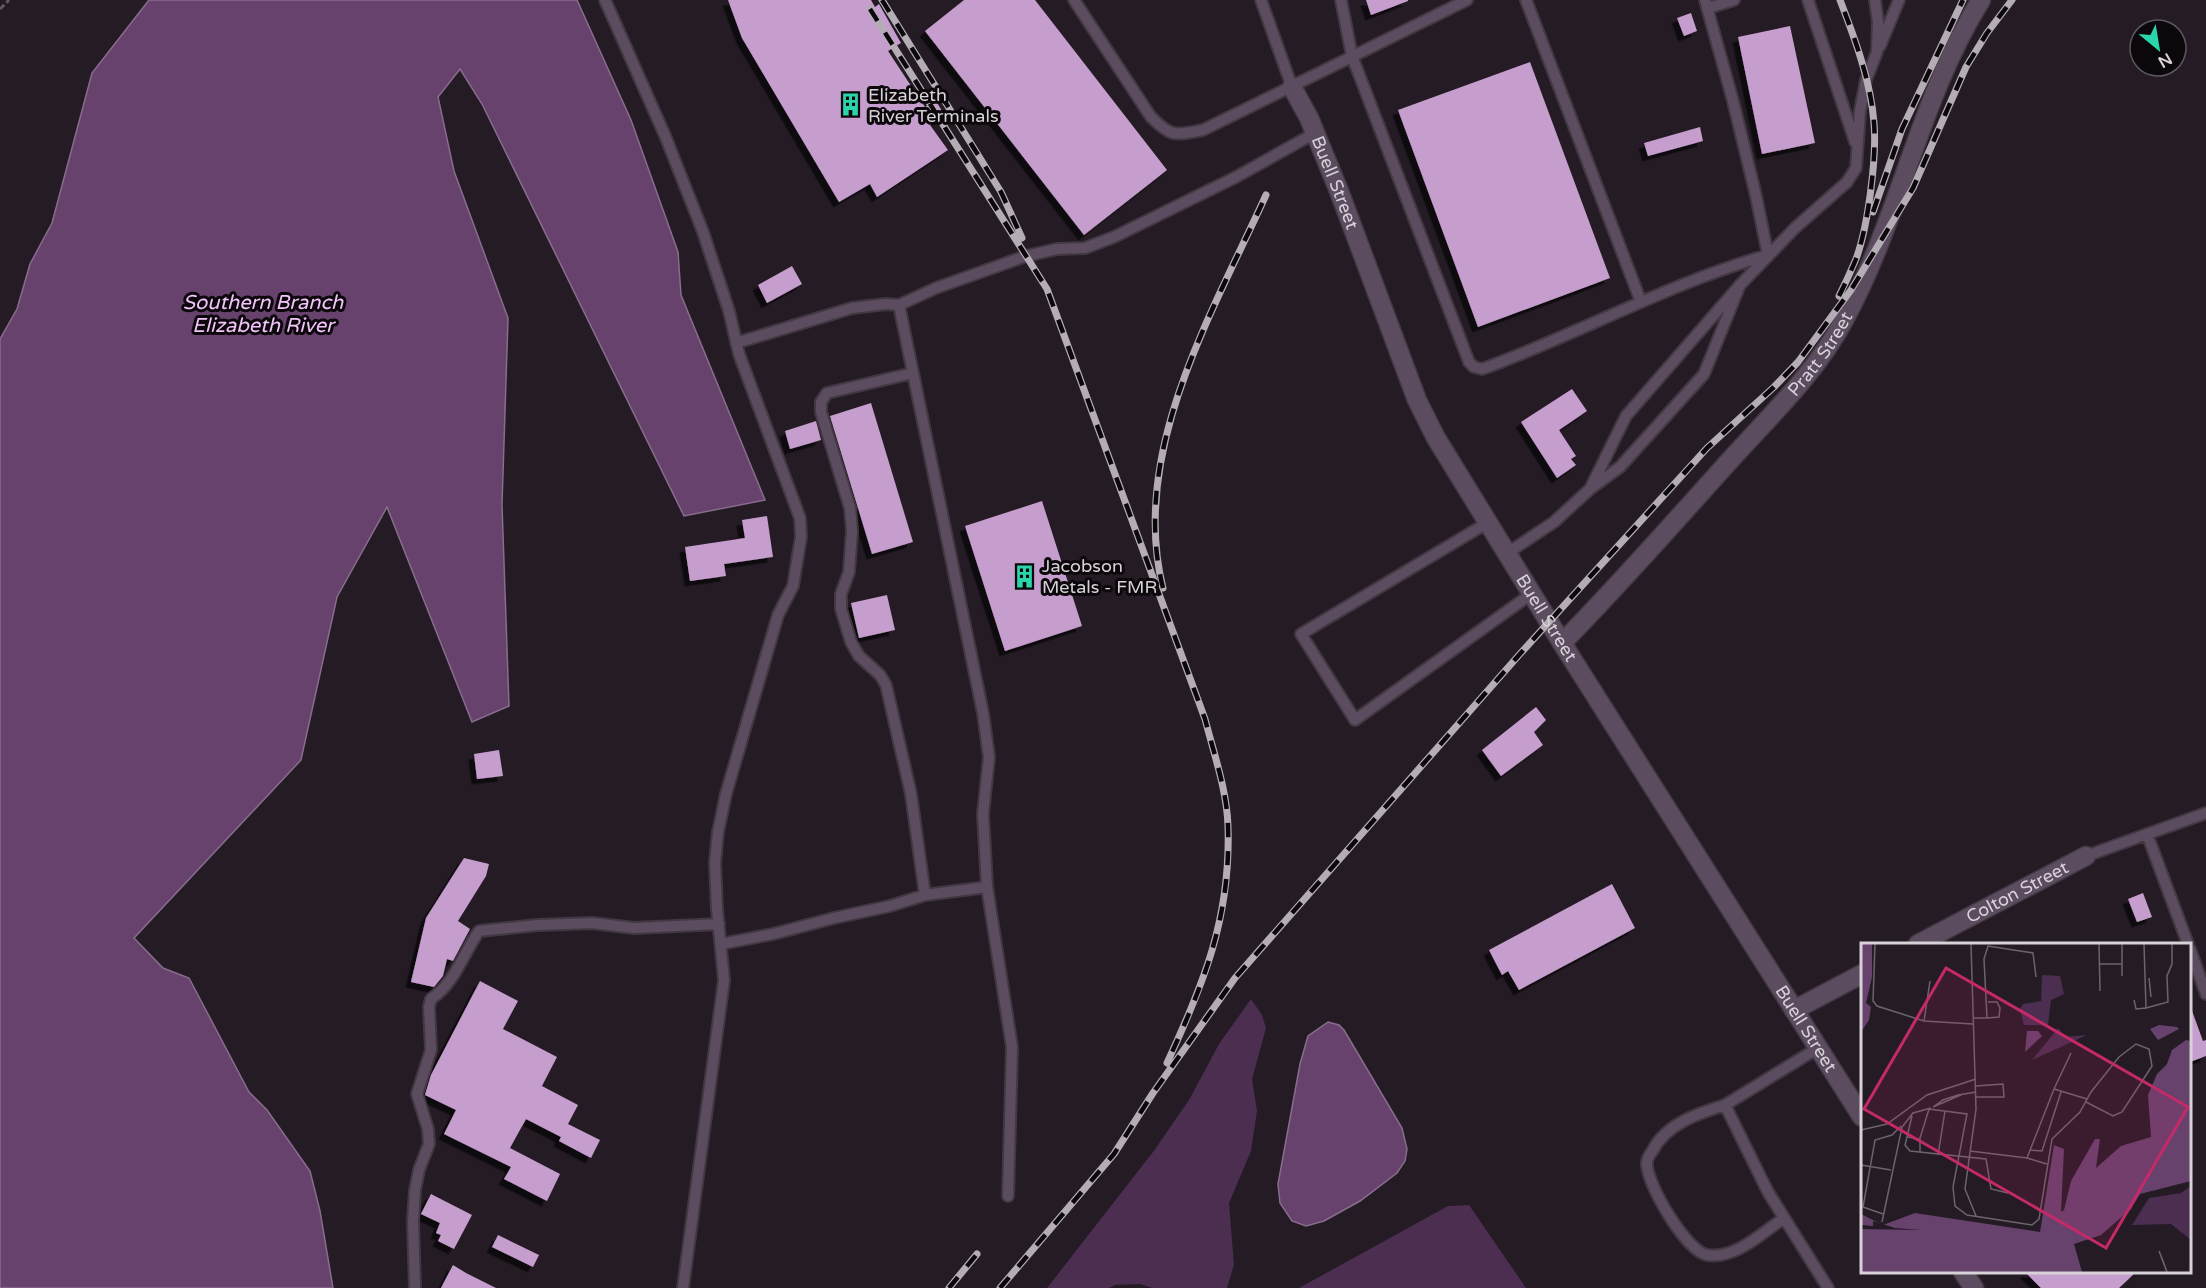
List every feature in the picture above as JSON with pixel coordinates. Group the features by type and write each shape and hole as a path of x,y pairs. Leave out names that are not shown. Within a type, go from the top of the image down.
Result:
{"street":[{"name":"Pratt Street","path":"1562,644 1764,424 1832,341 1863,284 1932,102 1958,43 1981,0"},
{"name":"Buell Street","path":"1292,87 1315,133 1417,400 1436,438 1562,644 1861,1114"},
{"name":"Colton Street","path":"1922,943 2086,856"},
{"path":"1794,1010 1861,975"},
{"path":"1964,1273 1974,1288"}],"lane":[{"path":"605,0 666,138 703,232 729,311 736,343 766,431 800,518 801,537 793,586 778,615 726,794 718,832 716,863 724,980 722,1008 683,1288"},
{"path":"1074,0 1151,117 1164,130 1177,135 1203,130 1467,0"},
{"path":"1261,0 1292,87"},
{"path":"1341,0 1352,56 1469,362 1474,367 1482,369 1498,364 1698,278 1768,255"},
{"path":"1526,0 1641,302"},
{"path":"1734,0 1706,4 1756,196 1768,255"},
{"path":"1808,0 1857,149"},
{"path":"1875,0 1878,22 1877,52"},
{"path":"1590,489 1626,416 1740,285 1768,255 1847,182 1856,168 1860,111 1866,80 1899,0"},
{"path":"736,343 852,308 886,304 899,305 936,288 1026,256 1057,249 1084,248 1114,237 1236,177 1315,133"},
{"path":"1506,554 1554,522 1590,489 1620,467 1704,374 1740,285"},
{"path":"899,305 983,713 988,757 983,814 987,886 1012,1047 1008,1196"},
{"path":"913,373 827,393 821,402 821,412 850,508 852,531 849,572 840,609 851,642 859,656 880,675 886,685 911,794 925,895"},
{"path":"1487,523 1300,634 1355,720 1531,594"},
{"path":"2086,856 2206,813"},
{"path":"2147,834 2187,943"},
{"path":"721,944 890,906 925,895 987,886"},
{"path":"415,1288 413,1222 415,1190 419,1170 429,1144 428,1129 417,1094 430,1050 429,1007 431,999 439,993 460,967 468,947 479,931 538,924 592,923 634,928 719,924"},
{"path":"2191,953 2206,994"},
{"path":"1784,1218 1752,1240 1721,1254 1706,1255 1692,1248 1673,1224 1650,1177 1647,1161 1657,1141 1672,1129 1696,1114 1725,1105 1818,1048"},
{"path":"1725,1105 1768,1192 1828,1288"}],"path":[{"path":"0,9 9,0"}],"shaded area":[{"path":"1251,999 1262,1015 1266,1028 1252,1079 1257,1111 1251,1151 1229,1203 1234,1265 1227,1288 1152,1288 1140,1284 1115,1285 1109,1288 1047,1288 1153,1152 1189,1100 1219,1044"},
{"path":"1469,1205 1526,1288 1299,1288 1448,1206"}],"water":[{"name":"Southern Branch Elizabeth River","path":"149,0 577,0 631,120 678,252 681,295 765,500 684,516 482,104 460,69 438,97 454,171 508,318 502,505 509,706 472,722 387,507 337,597 301,760 134,938 163,968 189,978 249,1092 267,1110 310,1171 320,1211 333,1288 0,1288 0,339 17,309 30,264 52,223 92,73"},
{"path":"1328,1022 1339,1025 1344,1030 1402,1128 1407,1149 1405,1161 1397,1173 1360,1201 1324,1221 1306,1226 1292,1221 1280,1203 1278,1184 1300,1064 1308,1036"}],"building":[{"name":"Elizabeth River Terminals","path":"728,0 871,0 875,7 879,4 901,43 888,51 925,107 936,101 945,116 930,125 948,150 877,197 870,184 839,202 742,38"},
{"path":"964,0 1035,0 1167,170 1084,235 925,31"},
{"path":"1366,0 1408,0 1408,1 1371,15"},
{"path":"1691,13 1697,31 1684,36 1677,18"},
{"path":"1790,26 1815,143 1762,154 1738,37"},
{"path":"1530,62 1610,278 1478,327 1398,110"},
{"path":"1700,127 1703,141 1648,156 1644,143"},
{"path":"792,266 802,284 767,303 758,285"},
{"path":"1572,389 1587,411 1559,430 1576,456 1571,459 1576,465 1557,478 1521,422"},
{"path":"871,403 913,542 872,554 830,416"},
{"path":"816,421 821,440 790,449 785,431"},
{"name":"Jacobson Metals - FMR","path":"1042,501 1082,626 1005,651 965,526"},
{"path":"767,516 773,557 724,564 726,576 690,581 685,547 745,538 742,520"},
{"path":"887,595 895,630 859,638 851,603"},
{"path":"1536,707 1546,720 1534,732 1543,745 1501,776 1482,750"},
{"path":"499,750 503,776 477,779 474,754"},
{"path":"464,858 489,864 486,876 458,921 470,929 453,961 447,959 443,976 434,987 411,982 426,918"},
{"path":"1612,884 1635,928 1519,990 1508,971 1502,975 1489,950"},
{"path":"2143,893 2152,917 2137,922 2128,899"},
{"path":"480,981 518,1001 503,1029 557,1057 542,1086 578,1105 568,1124 600,1140 591,1158 559,1141 561,1137 526,1119 510,1148 560,1174 547,1201 504,1179 511,1167 444,1134 456,1110 425,1095 431,1075"},
{"path":"2191,1008 2203,1041 2206,1040 2206,1056 2191,1062"},
{"path":"431,1194 472,1215 454,1249 438,1241 441,1235 436,1233 440,1223 421,1214"},
{"path":"498,1235 539,1255 533,1267 492,1247"},
{"path":"453,1265 466,1273 496,1288 441,1288"},
{"path":"2026,1273 2135,1273 2119,1288 2041,1288"}],"railway":[{"path":"882,0 1001,192 1022,238"},
{"path":"1839,296 1856,259 1864,229 1873,172 1875,137 1866,76 1840,0"},
{"path":"1873,212 1902,129 1963,0"},
{"path":"1000,1288 1114,1154 1153,1093 1235,978 1519,655 1707,448 1798,362 1851,290 1913,188 1966,67 1987,33 2012,0"},
{"path":"870,9 1047,289 1205,719 1220,772 1228,826 1228,859 1220,920 1193,1005 1167,1063"},
{"path":"1163,588 1155,537 1157,486 1166,435 1201,336 1266,195"},
{"path":"949,1288 977,1254"}],"place":[{"name":"Elizabeth River Terminals","path":"850,105"},
{"name":"Jacobson Metals - FMR","path":"1024,576"}]}
